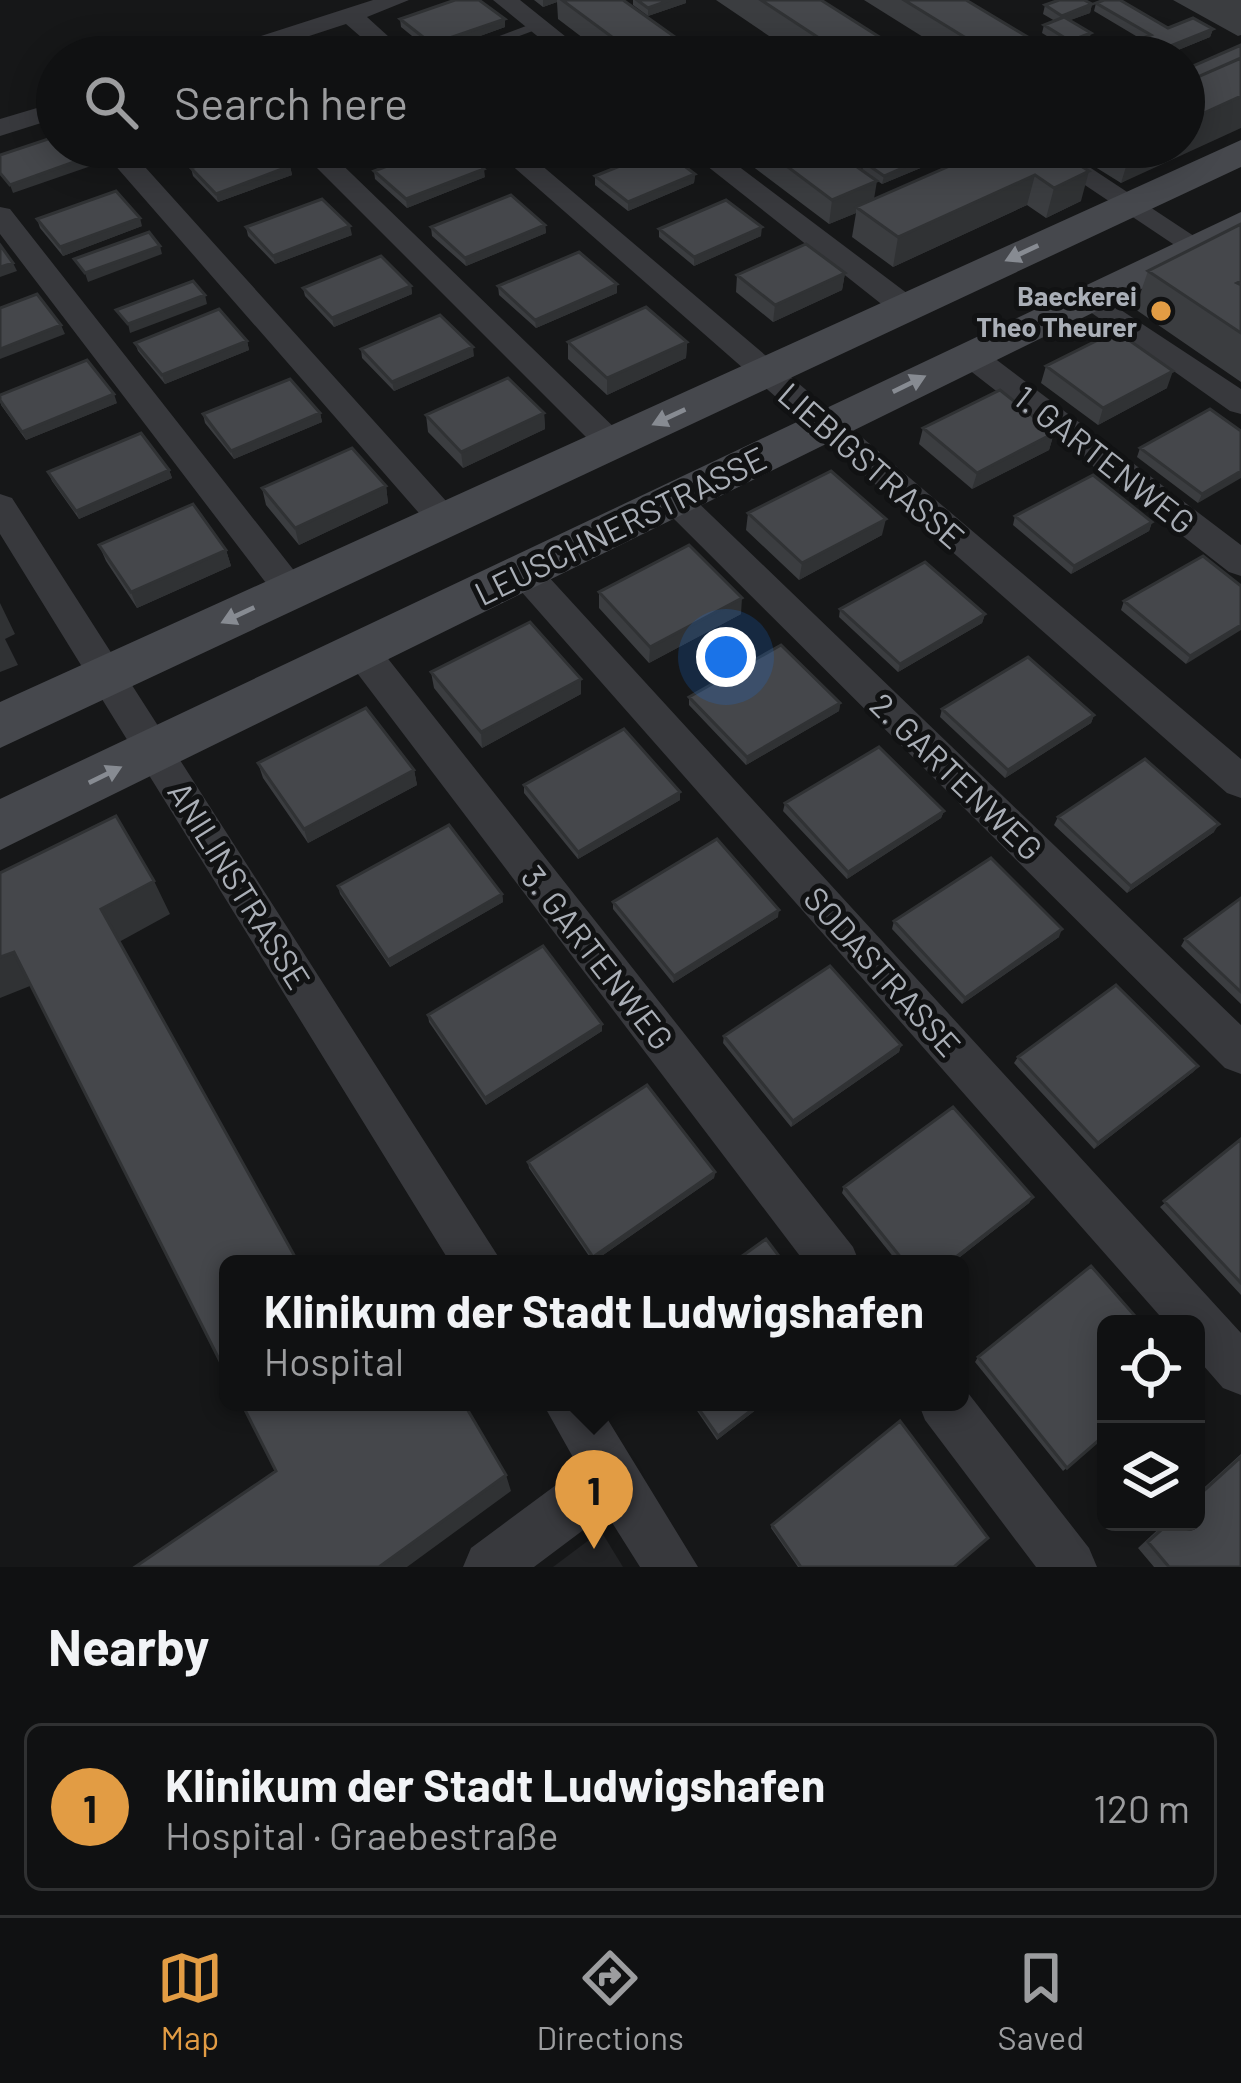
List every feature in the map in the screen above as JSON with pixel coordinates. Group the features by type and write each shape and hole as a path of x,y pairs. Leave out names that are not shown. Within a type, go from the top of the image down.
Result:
{"street":[{"path":"285,36 397,0"},
{"path":"505,0 551,36"},
{"path":"350,15 374,36"},
{"path":"0,128 36,117"},
{"path":"0,726 1241,152"},
{"path":"131,168 444,520"},
{"path":"330,168 611,443"},
{"name":"LIEBIGSTRASSE","path":"527,168 1241,782"},
{"path":"723,168 905,308"},
{"path":"1073,168 1195,246"},
{"path":"0,215 292,591"},
{"name":"LEUSCHNERSTRASSE","path":"0,826 1241,224"},
{"path":"1088,298 1241,404"},
{"name":"1. GARTENWEG","path":"970,355 1241,563"},
{"name":"2. GARTENWEG","path":"674,499 1241,1054"},
{"name":"ANILINSTRASSE","path":"0,506 473,1255"},
{"name":"SODASTRASSE","path":"524,572 1241,1370"},
{"name":"3. GARTENWEG","path":"361,651 829,1255"},
{"path":"573,1411 671,1567"},
{"path":"950,1411 1070,1567"},
{"path":"490,1567 613,1475"}],"lane":[{"path":"510,36 538,26"}],"shaded area":[{"path":"601,1531 623,1567 553,1567"}],"building":[{"path":"455,0 479,0 505,19 455,36 422,36 400,19"},
{"path":"562,0 623,0 674,36 611,36"},
{"path":"637,0 670,0 648,8"},
{"path":"761,0 821,0 878,36 816,36"},
{"path":"904,0 966,0 1026,36 963,36"},
{"path":"1059,0 1092,4 1062,16 1045,5"},
{"path":"1120,0 1168,28 1193,18 1213,29 1196,36 1148,36 1096,3"},
{"path":"1064,17 1091,33 1062,36 1044,25"},
{"path":"1241,45 1241,58 1205,74 1205,61"},
{"path":"1241,58 1241,96 1205,112 1205,74"},
{"path":"36,143 36,168 57,168 10,185 0,173 0,155"},
{"path":"191,168 285,168 216,194"},
{"path":"382,168 484,169 406,199 374,171"},
{"path":"615,168 687,168 695,174 628,202 595,176"},
{"path":"789,168 859,168 877,181 832,200"},
{"path":"873,168 902,168 884,176"},
{"path":"945,168 1089,171 1054,188 1035,175 898,237 856,207"},
{"path":"116,191 140,218 60,247 37,219"},
{"path":"511,195 545,225 465,258 431,227"},
{"path":"322,199 350,226 273,256 246,227"},
{"path":"726,200 762,227 694,257 659,229"},
{"path":"1241,224 1241,281 1237,283 1241,285 1241,333 1148,271"},
{"path":"149,232 160,246 85,273 74,259"},
{"path":"806,244 845,273 775,305 737,275"},
{"path":"0,245 13,263 0,267"},
{"path":"579,252 617,284 535,320 498,286"},
{"path":"381,256 411,286 332,318 303,288"},
{"path":"193,281 205,295 128,324 116,310"},
{"path":"37,294 61,325 0,349 0,308"},
{"path":"646,307 687,342 607,378 568,342"},
{"path":"219,309 247,341 162,375 135,343"},
{"path":"440,315 473,347 392,382 361,349"},
{"path":"1116,331 1173,371 1103,408 1046,366"},
{"path":"87,360 114,394 22,432 0,395"},
{"path":"508,378 544,413 461,452 426,415"},
{"path":"290,379 320,413 231,451 203,414"},
{"path":"1000,390 1054,433 977,473 923,428"},
{"path":"1210,409 1241,431 1241,471 1202,494 1140,448"},
{"path":"141,433 169,470 76,511 48,472"},
{"path":"352,448 386,486 295,528 262,488"},
{"path":"831,471 886,519 802,563 748,513"},
{"path":"1093,475 1152,522 1074,566 1015,516"},
{"path":"193,504 226,550 131,592 99,545"},
{"path":"689,545 742,598 650,647 599,592"},
{"path":"1203,556 1241,586 1241,625 1190,656 1124,601"},
{"path":"925,562 985,614 900,664 840,609"},
{"path":"530,622 581,679 481,732 431,672"},
{"path":"781,645 840,703 747,757 689,697"},
{"path":"1028,657 1094,715 1008,770 942,709"},
{"path":"366,708 414,770 304,829 258,763"},
{"path":"624,729 680,792 578,852 524,785"},
{"path":"879,747 944,811 848,872 785,803"},
{"path":"1145,759 1219,824 1131,886 1058,817"},
{"path":"116,816 154,881 101,909 294,1255 219,1255 219,1359 14,952 0,957 0,873"},
{"path":"449,825 502,894 388,960 338,886"},
{"path":"717,839 779,910 674,976 613,902"},
{"path":"991,858 1062,929 965,998 894,921"},
{"path":"1241,898 1241,992 1185,939"},
{"path":"543,946 602,1024 485,1098 428,1015"},
{"path":"830,966 901,1045 793,1121 724,1036"},
{"path":"1116,985 1198,1066 1098,1143 1018,1057"},
{"path":"647,1085 715,1172 592,1255 528,1162"},
{"path":"953,1107 1033,1197 959,1255 899,1255 844,1187"},
{"path":"1241,1139 1241,1283 1164,1201"},
{"path":"766,1239 778,1255 744,1255"},
{"path":"1091,1266 1134,1315 1097,1315 1097,1442 1067,1468 978,1357"},
{"path":"246,1411 468,1411 506,1475 379,1567 135,1567 276,1471"},
{"path":"700,1411 750,1411 718,1436"},
{"path":"900,1421 988,1538 954,1567 801,1567 772,1525"},
{"path":"1241,1457 1241,1567 1169,1567 1148,1542 1160,1531 1205,1531 1205,1490"}],"place":[{"name":"Baeckerei Theo Theurer","path":"1161,311"},
{"name":"Klinikum der Stadt Ludwigshafen","path":"594,1549"}]}
